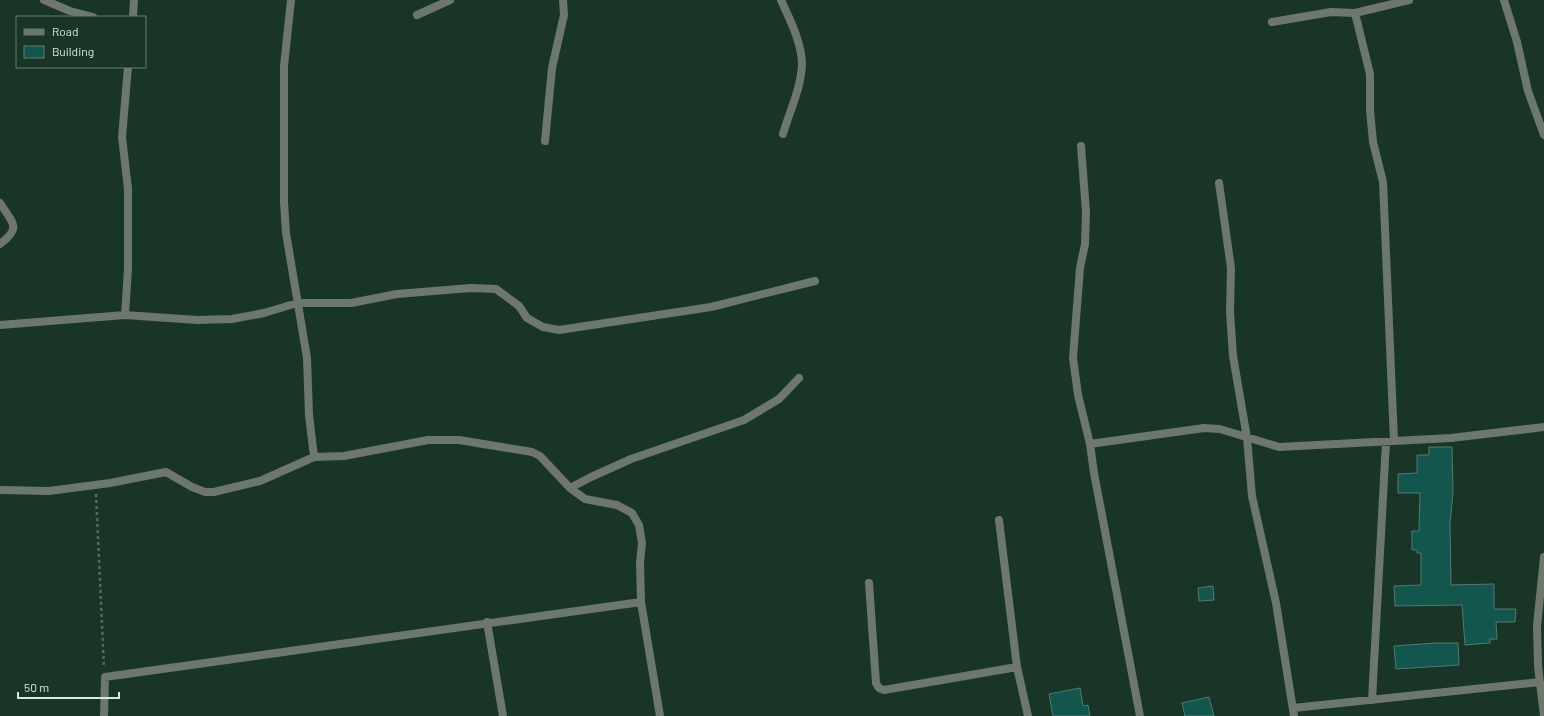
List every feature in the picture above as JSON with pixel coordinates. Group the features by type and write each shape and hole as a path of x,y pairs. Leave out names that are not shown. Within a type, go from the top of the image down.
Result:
{"street":[{"path":"44,0 70,11 88,16"},
{"path":"133,16 134,0"},
{"path":"291,0 284,66 284,202 286,233 307,358 309,415 314,458"},
{"path":"417,15 450,0"},
{"path":"545,142 552,68 564,15 563,0"},
{"path":"781,0 797,38 802,65 797,88 782,134"},
{"path":"1272,22 1331,12 1355,13 1409,0"},
{"path":"1504,0 1517,42 1528,91 1544,135"},
{"path":"1355,13 1370,74 1370,110 1373,142 1383,182 1390,442 1372,700"},
{"path":"125,315 128,268 128,189 122,137 128,68"},
{"path":"1081,146 1086,212 1085,244 1080,268 1073,358 1078,394 1090,444 1140,716"},
{"path":"1219,183 1231,268 1230,312 1233,356 1247,438 1252,496 1276,602 1294,712 1372,700 1540,682"},
{"path":"0,203 14,230 12,235 0,244"},
{"path":"0,325 125,315 197,320 232,319 264,313 297,303 351,303 397,294 471,288 496,289 519,306 527,318 543,327 559,330 711,307 816,281"},
{"path":"570,488 631,459 744,420 779,399 799,378"},
{"path":"1090,444 1204,428 1220,428 1247,438 1279,447 1451,438 1544,427"},
{"path":"0,490 49,491 95,485 166,472 192,487 205,492 214,492 260,481 314,458 344,456 428,440 459,440 532,452 540,456 570,488 585,499 617,505 632,513 639,525 642,543 640,563 641,602 660,716"},
{"path":"1000,520 1017,667 1028,716"},
{"path":"1544,557 1537,626 1540,682 1544,716"},
{"path":"869,583 876,683 879,688 884,690 1017,667"},
{"path":"104,716 105,677 487,622 641,602"},
{"path":"487,622 504,716"}],"path":[{"path":"95,485 105,677"}],"building":[{"path":"1429,447 1452,447 1453,492 1450,524 1451,585 1494,584 1494,609 1516,609 1515,622 1496,622 1497,639 1490,639 1490,643 1465,645 1462,605 1395,606 1394,586 1421,585 1421,553 1417,553 1417,550 1412,550 1412,531 1419,531 1420,493 1398,493 1398,474 1417,473 1417,455 1429,455"},
{"path":"1213,586 1214,600 1199,601 1198,588"},
{"path":"1458,643 1459,665 1396,669 1394,646"},
{"path":"1080,688 1083,706 1088,705 1090,716 1053,716 1049,694"},
{"path":"1209,697 1214,716 1185,716 1182,703"}]}
